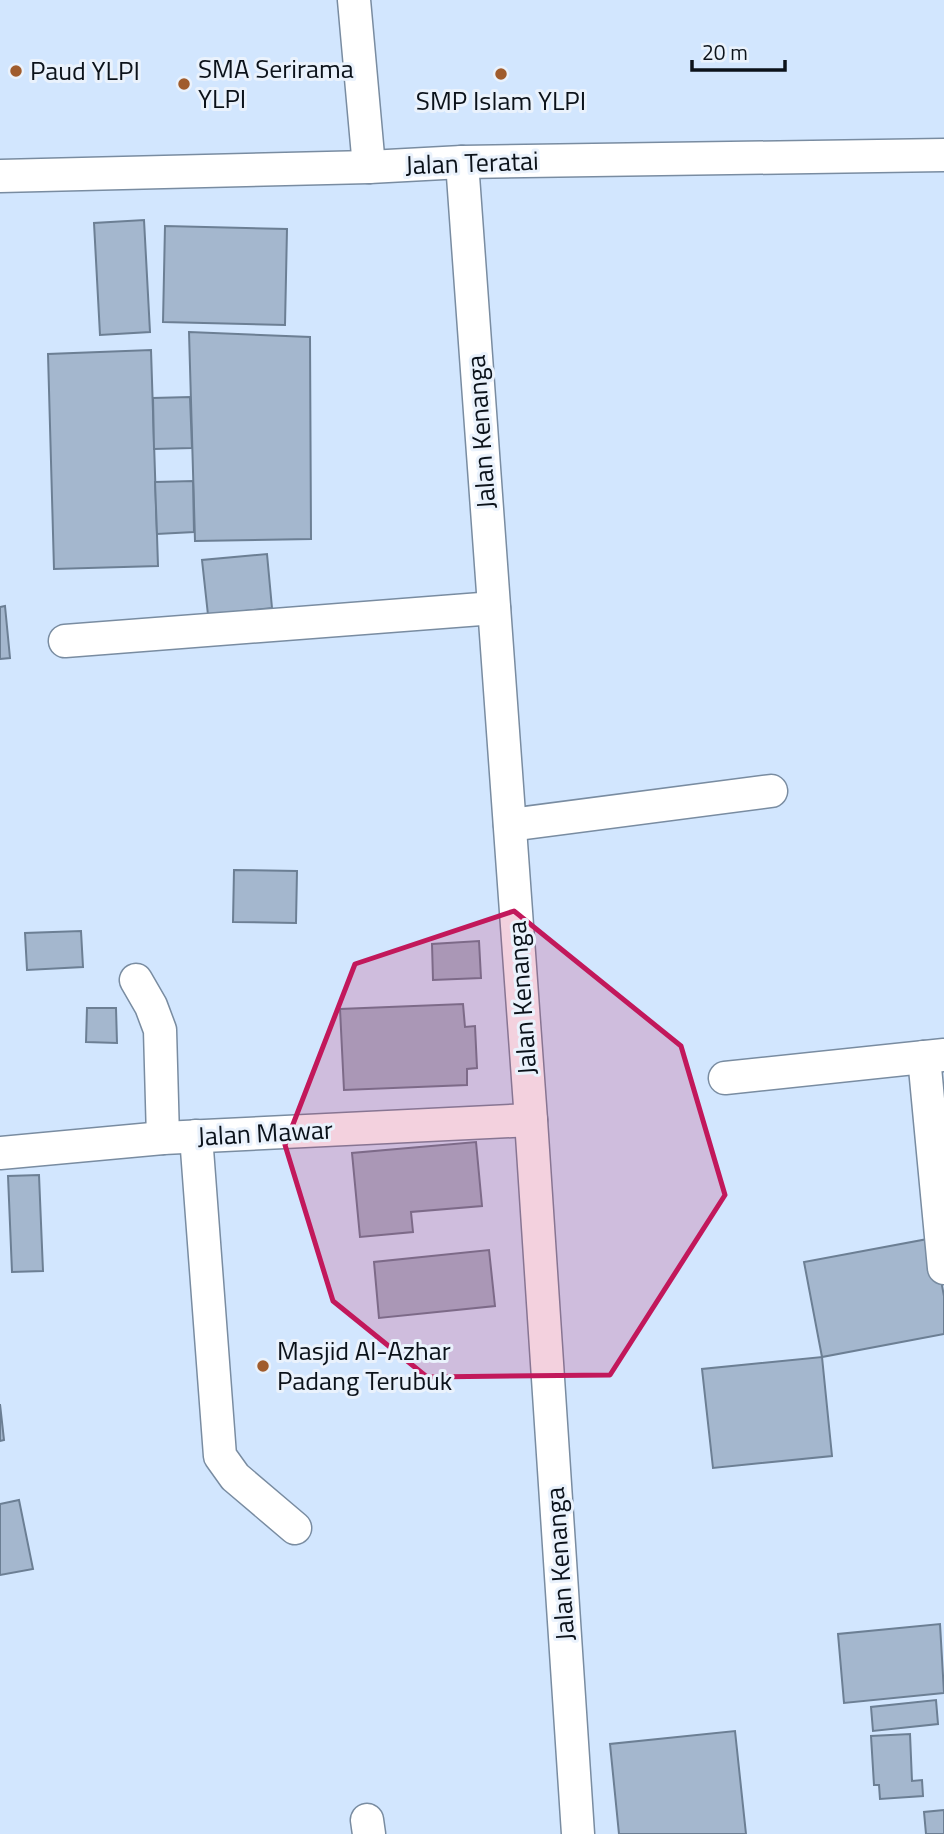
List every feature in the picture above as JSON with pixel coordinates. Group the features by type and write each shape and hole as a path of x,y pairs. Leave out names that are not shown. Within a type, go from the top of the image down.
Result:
{"street":[{"path":"354,0 369,167"},
{"name":"Jalan Teratai","path":"0,176 369,167 462,162 944,155"},
{"name":"Jalan Kenanga","path":"462,162 531,1120 578,1834"},
{"path":"65,641 494,608"},
{"path":"510,825 771,791"},
{"path":"135,980 151,1006 160,1030 163,1138"},
{"path":"725,1078 934,1056 944,1268"},
{"name":"Jalan Mawar","path":"0,1153 163,1138 531,1120"},
{"path":"196,1136 220,1456 235,1477 295,1528"}],"highlighted area":[{"path":"514,911 681,1046 725,1195 610,1375 427,1377 333,1301 285,1145 355,964"}],"building":[{"path":"144,220 150,332 100,335 94,223"},
{"path":"165,226 287,229 285,325 163,322"},
{"path":"189,332 310,337 311,539 195,541"},
{"path":"151,350 158,566 54,569 48,354"},
{"path":"190,397 192,448 154,449 153,398"},
{"path":"193,481 194,532 157,534 155,482"},
{"path":"267,554 272,608 208,615 202,560"},
{"path":"5,606 10,658 0,659 0,607"},
{"path":"234,870 297,871 296,923 233,922"},
{"path":"81,931 83,967 27,970 25,933"},
{"path":"479,941 481,978 433,980 432,944"},
{"path":"463,1004 465,1027 475,1026 477,1068 467,1069 467,1085 344,1090 340,1009"},
{"path":"87,1008 116,1008 117,1043 86,1042"},
{"path":"476,1142 482,1206 411,1212 413,1232 360,1237 352,1153"},
{"path":"39,1175 43,1271 12,1272 8,1176"},
{"path":"933,1238 944,1296 944,1334 822,1357 804,1262"},
{"path":"489,1250 495,1306 379,1318 374,1262"},
{"path":"822,1357 832,1456 713,1468 702,1369"},
{"path":"0,1404 4,1440 0,1441"},
{"path":"19,1500 33,1569 0,1575 0,1504"},
{"path":"940,1624 944,1693 844,1703 838,1634"},
{"path":"936,1700 938,1724 873,1731 871,1707"},
{"path":"735,1731 746,1834 619,1834 610,1744"},
{"path":"910,1734 912,1781 922,1780 923,1796 880,1799 879,1785 874,1785 871,1736"},
{"path":"944,1810 944,1834 926,1834 924,1812"}],"place":[{"name":"Paud YLPI","path":"16,71"},
{"name":"SMP Islam YLPI","path":"501,74"},
{"name":"SMA Serirama YLPI","path":"184,84"},
{"name":"Masjid Al-Azhar Padang Terubuk","path":"263,1366"}]}
